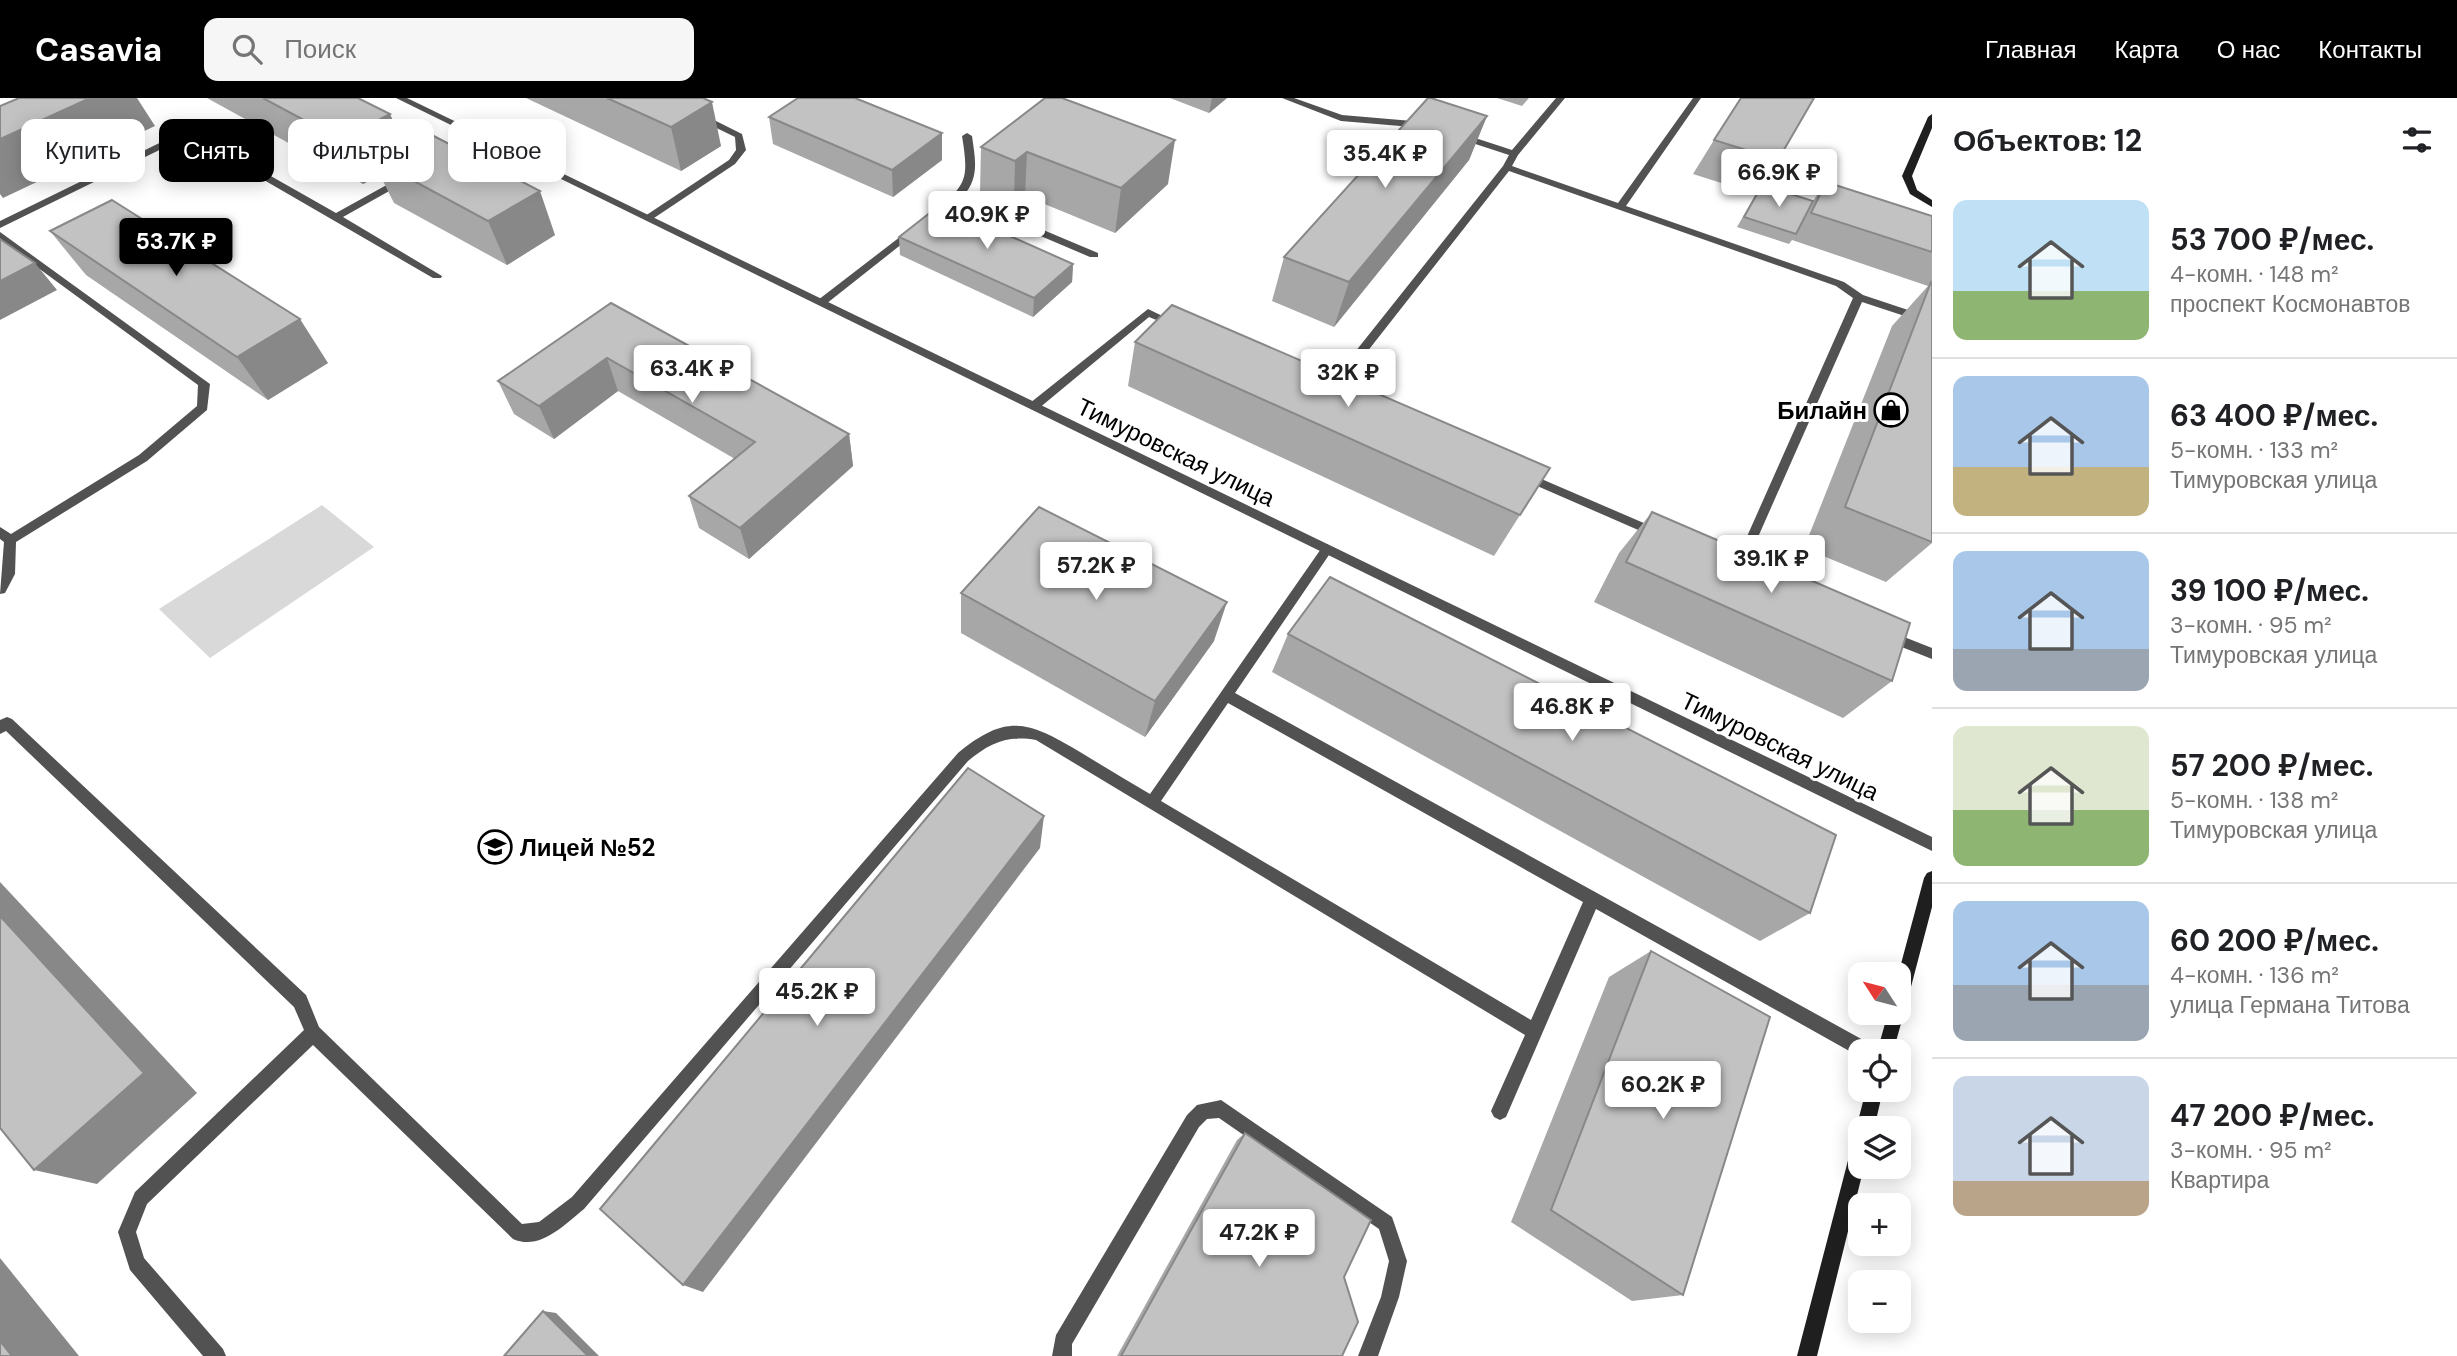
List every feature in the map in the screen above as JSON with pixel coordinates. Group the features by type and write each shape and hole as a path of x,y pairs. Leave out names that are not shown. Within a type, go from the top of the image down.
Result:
{"street":[{"name":"Тимуровская улица","path":"400,98 448,121"},
{"path":"1286,98 1341,118 1430,126"},
{"path":"1342,396 1324,388 1561,98"},
{"path":"1620,206 1697,98"},
{"path":"648,218 732,162 741,150 739,136 688,111"},
{"path":"1932,117 1907,176 1913,192 1932,204"},
{"path":"0,225 188,132 437,276"},
{"path":"1454,134 1514,154"},
{"path":"822,302 957,197 969,184 973,169 967,136"},
{"path":"1507,167 1840,284 1859,297 1932,323"},
{"name":"Тимуровская улица","path":"566,178 1932,844"},
{"path":"336,216 398,182"},
{"path":"957,197 1094,255"},
{"path":"0,235 204,384 203,407 143,458 5,536 9,574 0,589"},
{"path":"1726,564 1745,572 1859,297"},
{"path":"1034,406 1148,312 1184,328"},
{"path":"1508,469 1675,541"},
{"path":"1152,802 1327,549"},
{"path":"1875,629 1932,654"},
{"path":"1226,695 1848,1041"},
{"path":"2,723 300,1001 313,1033 519,1233 542,1231 578,1203 963,757 984,739 1017,730 1039,735 1535,1032"},
{"path":"1910,962 1932,878"},
{"path":"1500,1111 1592,900"},
{"path":"216,1356 137,1263 127,1232 141,1198 313,1033"},
{"path":"1062,1356 1063,1342 1193,1121 1203,1111 1221,1109 1387,1223 1398,1261 1390,1297 1368,1356"},
{"path":"1807,1356 1852,1179"}],"shaded area":[{"path":"322,505 374,547 210,658 159,609"}],"building":[{"path":"19,98 90,98 44,119 21,119 21,129 0,139 0,106"},
{"path":"263,98 358,98 390,114 381,119 302,119"},
{"path":"607,98 703,98 712,102 671,127"},
{"path":"798,98 855,98 942,133 892,170 769,117"},
{"path":"1045,98 1062,98 1175,140 1121,188 1027,152 1015,161 981,147"},
{"path":"1428,98 1487,116 1349,282 1284,257"},
{"path":"1741,98 1814,98 1778,160 1714,140"},
{"path":"434,136 448,143 448,182 523,182 540,191 488,221 416,182 434,182"},
{"path":"1826,182 1932,216 1932,252 1811,213"},
{"path":"1762,185 1813,201 1796,234 1744,217"},
{"path":"112,200 300,319 237,357 50,231"},
{"path":"940,205 1073,264 1034,298 899,237"},
{"path":"0,239 35,263 0,281"},
{"path":"1932,283 1932,542 1845,507"},
{"path":"611,303 849,434 740,528 689,496 755,442 607,358 539,406 498,381"},
{"path":"1172,305 1550,468 1520,515 1135,342"},
{"path":"1039,507 1227,602 1155,701 961,593"},
{"path":"1652,512 1910,623 1892,681 1626,562"},
{"path":"1330,577 1836,835 1810,913 1288,634"},
{"path":"968,768 1044,816 683,1285 600,1209"},
{"path":"0,916 144,1073 34,1170 0,1128"},
{"path":"1651,951 1770,1017 1683,1295 1551,1210"},
{"path":"1245,1133 1371,1220 1344,1277 1358,1322 1342,1356 1121,1356"},
{"path":"543,1311 588,1356 504,1356"},
{"path":"0,1341 12,1356 0,1356"}],"place":[{"name":"Билайн","path":"1891,410"},
{"name":"Лицей №52","path":"495,847"}]}
